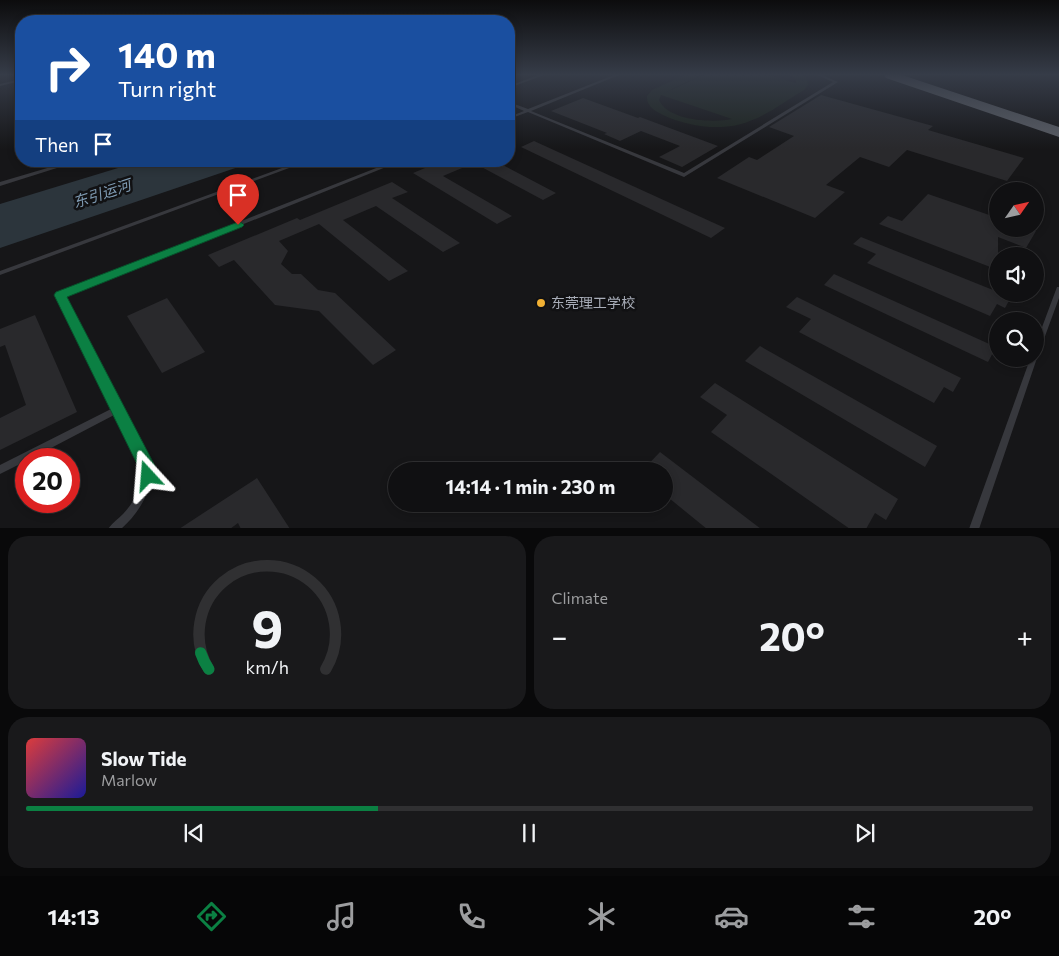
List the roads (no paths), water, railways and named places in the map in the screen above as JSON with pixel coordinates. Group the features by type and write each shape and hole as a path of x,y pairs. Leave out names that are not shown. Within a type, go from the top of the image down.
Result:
{"highway":[{"path":"963,100 1059,132"},
{"path":"990,100 1059,122"}],"lane":[{"path":"515,115 554,100"},
{"path":"515,105 684,175 807,100"},
{"path":"0,184 57,167"},
{"path":"0,273 290,167"},
{"path":"113,528 129,514 146,488 148,476 146,466 60,295 384,167"},
{"path":"1044,332 1059,289"},
{"path":"974,528 1032,367"},
{"path":"0,470 118,409"}],"water":[{"name":"东引运河","path":"121,167 238,167 0,248 0,204"}],"place":[{"name":"东莞理工学校","path":"541,303"}]}
